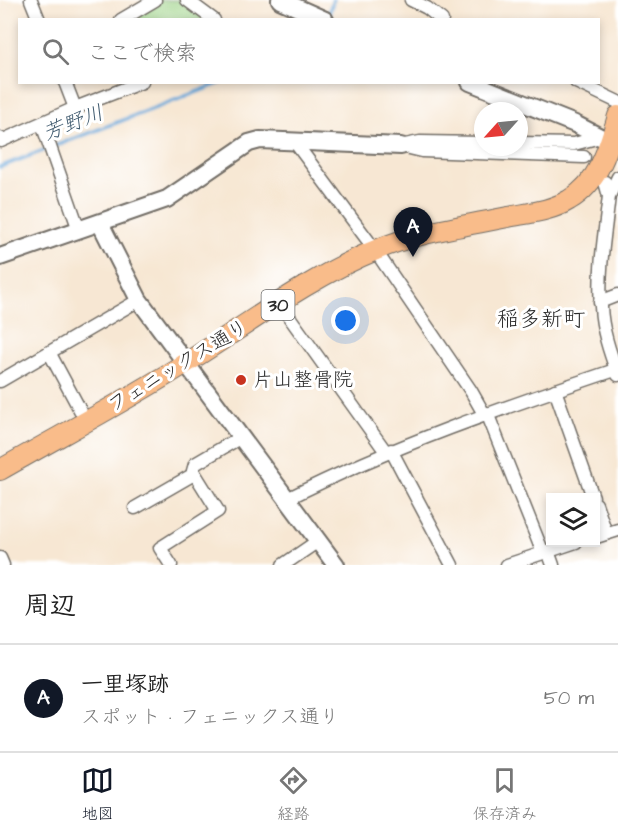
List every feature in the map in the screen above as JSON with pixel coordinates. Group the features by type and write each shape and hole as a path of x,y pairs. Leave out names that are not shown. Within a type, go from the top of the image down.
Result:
{"main road":[{"name":"フェニックス通り","path":"0,470 186,363 336,269 375,250 410,237 532,212 564,202 578,194 595,175 612,133"}],"street":[{"path":"31,0 38,18"},
{"path":"124,18 155,0"},
{"path":"187,0 211,18"},
{"path":"280,0 321,18"},
{"path":"411,0 440,18"},
{"path":"65,84 75,108"},
{"path":"0,140 137,84"},
{"path":"475,84 575,124 612,133"},
{"path":"580,84 618,102"},
{"path":"42,124 79,230"},
{"path":"528,143 574,144 612,133"},
{"path":"0,257 167,199 249,143 260,140 401,146 422,151 584,157"},
{"path":"294,141 375,250 471,391 485,414 553,565"},
{"path":"401,146 420,142 474,142"},
{"path":"287,499 388,451 485,414 617,371 607,340 600,302 609,196 618,177"},
{"path":"605,182 609,196"},
{"path":"100,223 139,300 336,565"},
{"path":"600,302 618,296"},
{"path":"0,381 139,300"},
{"path":"280,304 388,451 452,565"},
{"path":"49,352 86,421"},
{"path":"555,390 591,493"},
{"path":"171,565 160,548 218,511 194,474 195,464 241,437"},
{"path":"135,508 194,474"},
{"path":"600,513 610,534"},
{"path":"283,565 318,541"},
{"path":"507,565 563,547"},
{"path":"0,558 3,565"}],"green space":[{"path":"155,0 187,0 209,18 124,18"}],"waterway":[{"name":"芳野川","path":"328,16 333,0"},
{"name":"芳野川","path":"0,167 218,84"}],"place":[{"name":"一里塚跡","path":"413,257"},
{"name":"片山整骨院","path":"241,380"}],"district":[{"name":"稲多新町","path":"541,319"}]}
